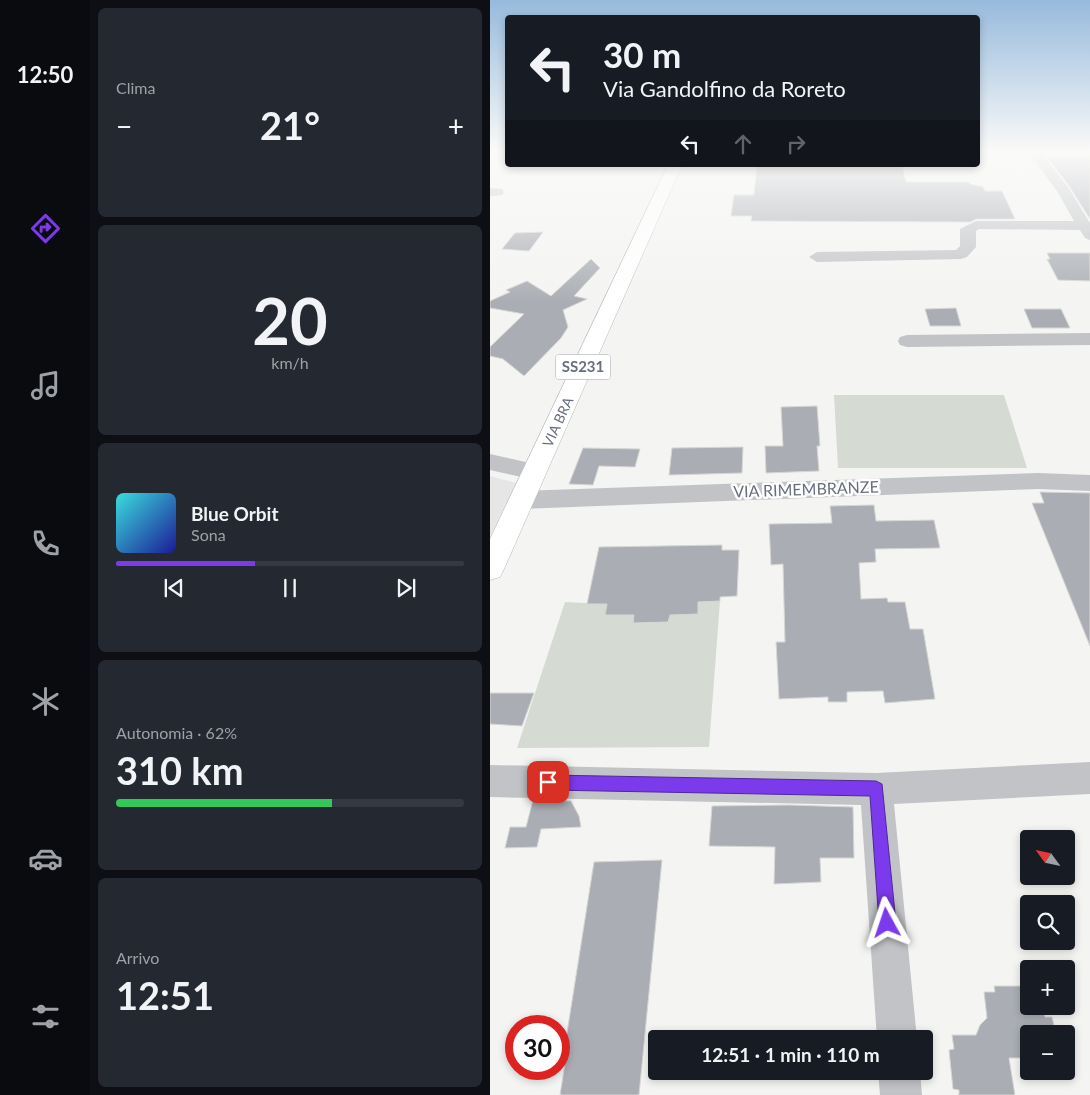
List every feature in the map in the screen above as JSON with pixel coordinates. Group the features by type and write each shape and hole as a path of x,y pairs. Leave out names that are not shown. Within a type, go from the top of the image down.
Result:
{"main road":[{"name":"VIA BRA","path":"490,569 659,201"}],"street":[{"path":"1069,201 1087,230"},
{"path":"817,257 960,254 968,247 968,229 976,225 1087,230"},
{"path":"907,341 1090,339"},
{"path":"490,462 535,472"},
{"name":"VIA RIMEMBRANZE","path":"521,500 933,484 1038,481 1090,483"},
{"path":"490,781 876,789 1090,778"},
{"path":"876,789 896,1030"},
{"path":"900,1080 901,1095"}],"shaded area":[{"path":"834,395 1004,395 1027,468 838,468"},
{"path":"490,476 516,483 490,536"},
{"path":"720,601 709,747 517,748 565,602 607,604 605,615 634,615 633,623 668,622 670,615 697,614 698,602"}],"building":[{"path":"733,201 1007,201 1015,219 976,219 970,222 751,221 752,216 731,216"},
{"path":"1079,201 1090,201 1090,219"},
{"path":"543,232 529,251 502,249 515,233"},
{"path":"1047,253 1090,253 1090,281 1058,280 1047,259 1050,259"},
{"path":"591,259 600,268 574,296 587,299 563,310 568,327 561,338 524,376 503,359 490,356 490,347 524,314 490,308 490,301 510,292 506,290 527,281 551,296"},
{"path":"956,308 961,326 930,326 925,309"},
{"path":"1024,309 1061,309 1070,328 1032,328"},
{"path":"817,406 820,446 817,446 819,471 766,473 765,446 783,446 781,407"},
{"path":"743,447 742,473 669,475 672,448"},
{"path":"583,448 640,449 635,467 599,466 593,485 569,484"},
{"path":"1040,492 1090,493 1090,646 1032,503 1044,503"},
{"path":"874,505 876,521 934,520 940,548 875,549 876,562 859,563 861,599 887,598 888,602 905,602 910,629 923,629 935,699 885,703 883,691 847,692 847,702 828,702 828,697 779,699 776,642 785,642 783,564 771,565 769,524 832,523 830,506"},
{"path":"722,545 722,550 739,550 737,596 720,597 720,601 698,602 698,614 670,615 668,622 633,623 634,615 605,615 607,604 587,604 599,547"},
{"path":"490,693 534,693 522,726 490,724"},
{"path":"533,800 571,801 579,816 581,827 541,829 537,847 505,848 510,827 526,827"},
{"path":"789,805 853,807 854,858 820,858 821,882 774,884 775,847 709,846 712,806"},
{"path":"662,860 639,1095 560,1095 562,1080 570,1080 570,1015 594,862"},
{"path":"994,986 1020,986 1020,1015 1045,1015 1045,1017 1052,1017 1054,1025 1020,1025 1020,1058 1009,1058 1015,1095 959,1095 959,1090 953,1089 949,1050 954,1049 952,1035 976,1035 980,1025 987,1018 984,992 995,992"}],"route":[{"path":"548,782 876,789 887,923"}]}
